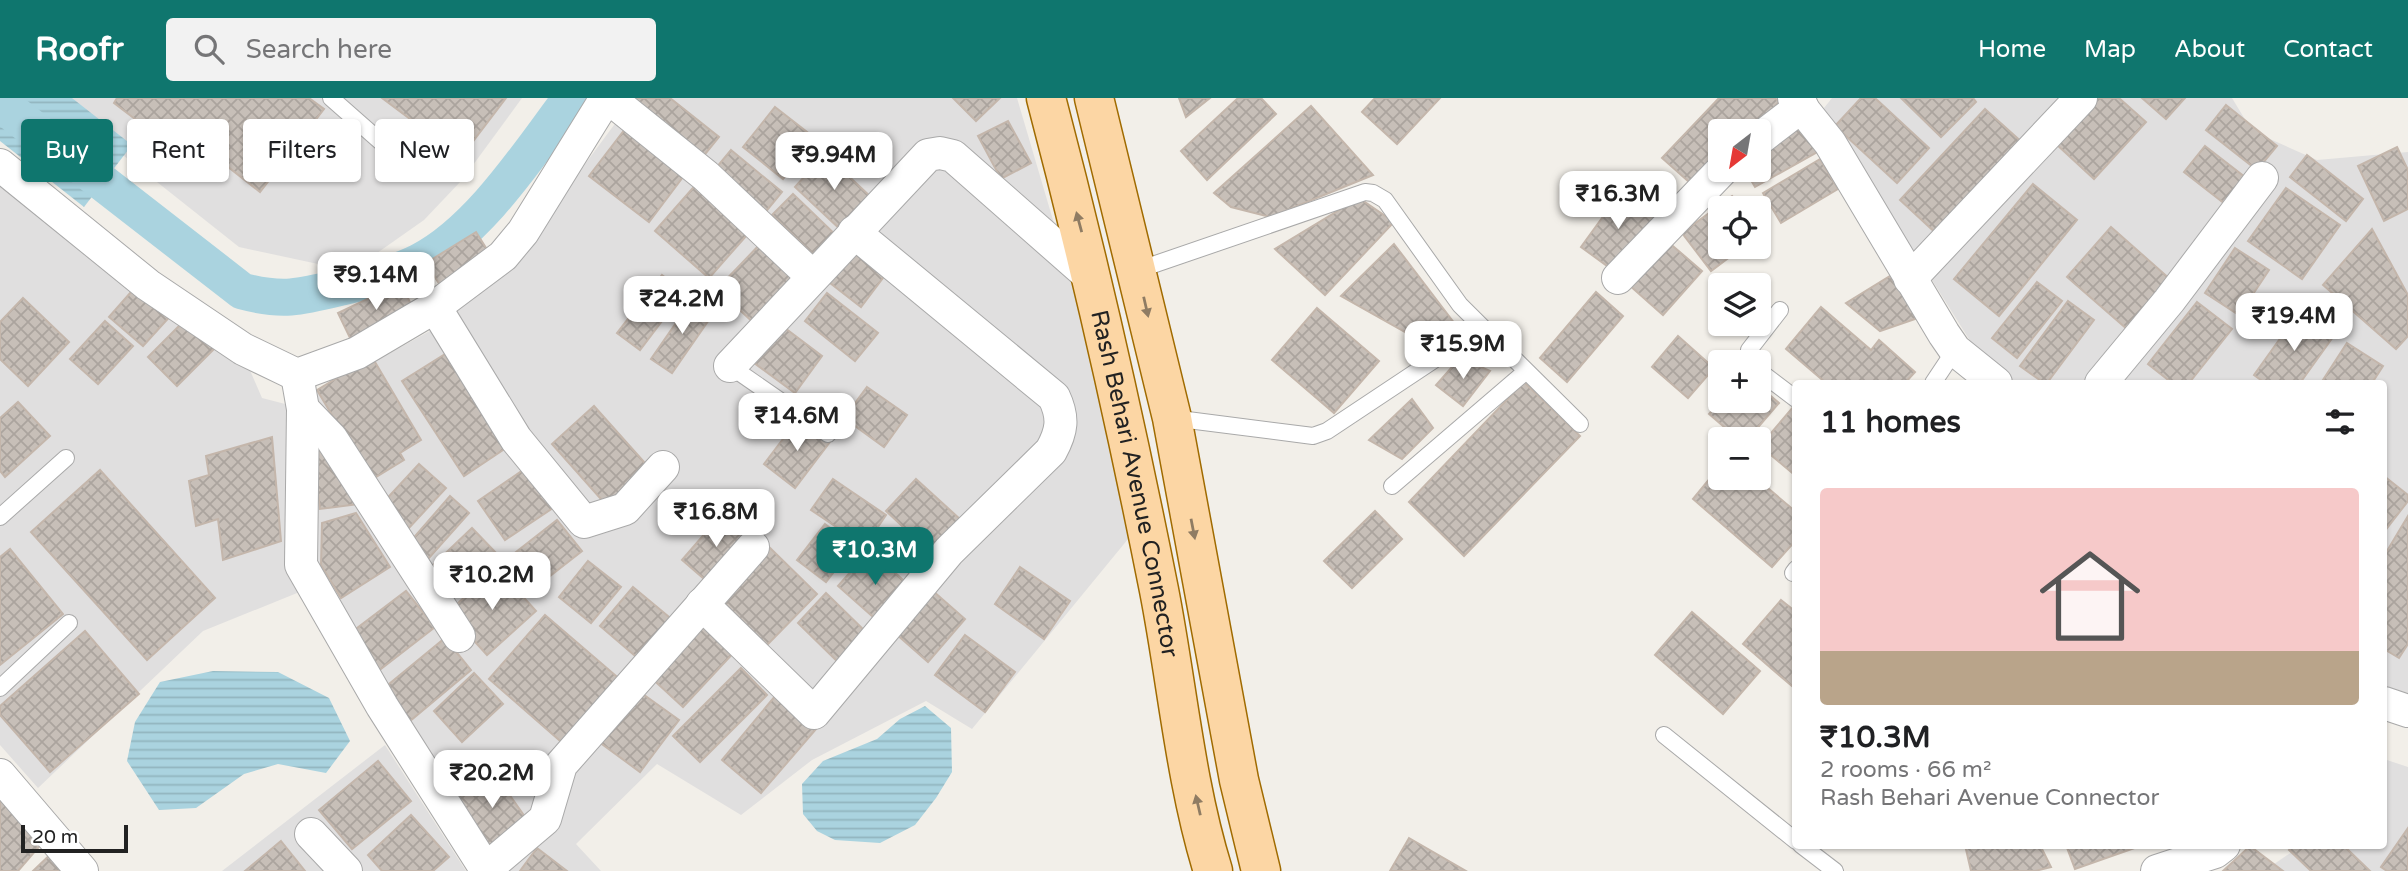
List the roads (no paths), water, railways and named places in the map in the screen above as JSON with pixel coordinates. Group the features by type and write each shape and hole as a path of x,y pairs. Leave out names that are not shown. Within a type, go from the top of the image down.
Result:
{"main road":[{"name":"Rash Behari Avenue Connector","path":"1046,98 1094,280 1115,374 1166,626 1194,788 1213,871"},
{"name":"Rash Behari Avenue Connector","path":"1094,98 1172,418 1239,780 1261,871"},
{"path":"1115,374 1160,366"}],"street":[{"path":"0,165 148,285 243,349 297,375 356,353 435,307 511,248 608,98 706,176 811,276"},
{"path":"1910,279 2081,98"},
{"path":"1771,131 1808,105 1955,350 1992,380"},
{"path":"730,366 811,276 928,155 940,153 953,156 1094,280"},
{"path":"2103,380 2169,301 2262,178"},
{"path":"1618,278 1710,182"},
{"path":"702,604 814,713 949,551 1051,451 1059,436 1062,422 1054,397 854,232"},
{"path":"435,307 516,439 584,522 625,509 663,467"},
{"path":"297,375 303,409 301,565 382,706 486,870 545,819 561,765 753,547"},
{"path":"303,409 331,438 459,636"},
{"path":"2387,704 2408,711"},
{"path":"0,775 82,871"},
{"path":"312,834 346,871"},
{"path":"2157,871 2219,849"}],"lane":[{"path":"331,98 375,137"},
{"path":"1138,270 1365,192 1373,193 1385,200 1460,305 1580,424"},
{"path":"1750,350 1780,310"},
{"path":"1172,418 1313,436 1327,431 1482,328"},
{"path":"1935,380 1955,350"},
{"path":"730,366 828,434"},
{"path":"1392,486 1525,372"},
{"path":"1771,380 1792,396"},
{"path":"0,517 66,458"},
{"path":"0,688 69,624"},
{"path":"1664,735 1792,838"},
{"path":"1806,849 1835,871"}],"water":[{"path":"0,98 72,98 99,119 21,119 21,158 0,141"},
{"path":"113,130 127,141 127,151 113,170"},
{"path":"52,182 103,182 84,207"},
{"path":"213,671 278,672 329,698 350,741 326,773 278,764 244,774 196,808 159,810 127,761 135,722 160,682"},
{"path":"925,706 951,728 952,772 915,825 880,843 835,840 817,831 803,814 802,784 823,761 877,739 900,719"}],"waterway":[{"path":"0,103 242,291 292,297 381,277 419,262 441,248 483,211 571,98"}]}
